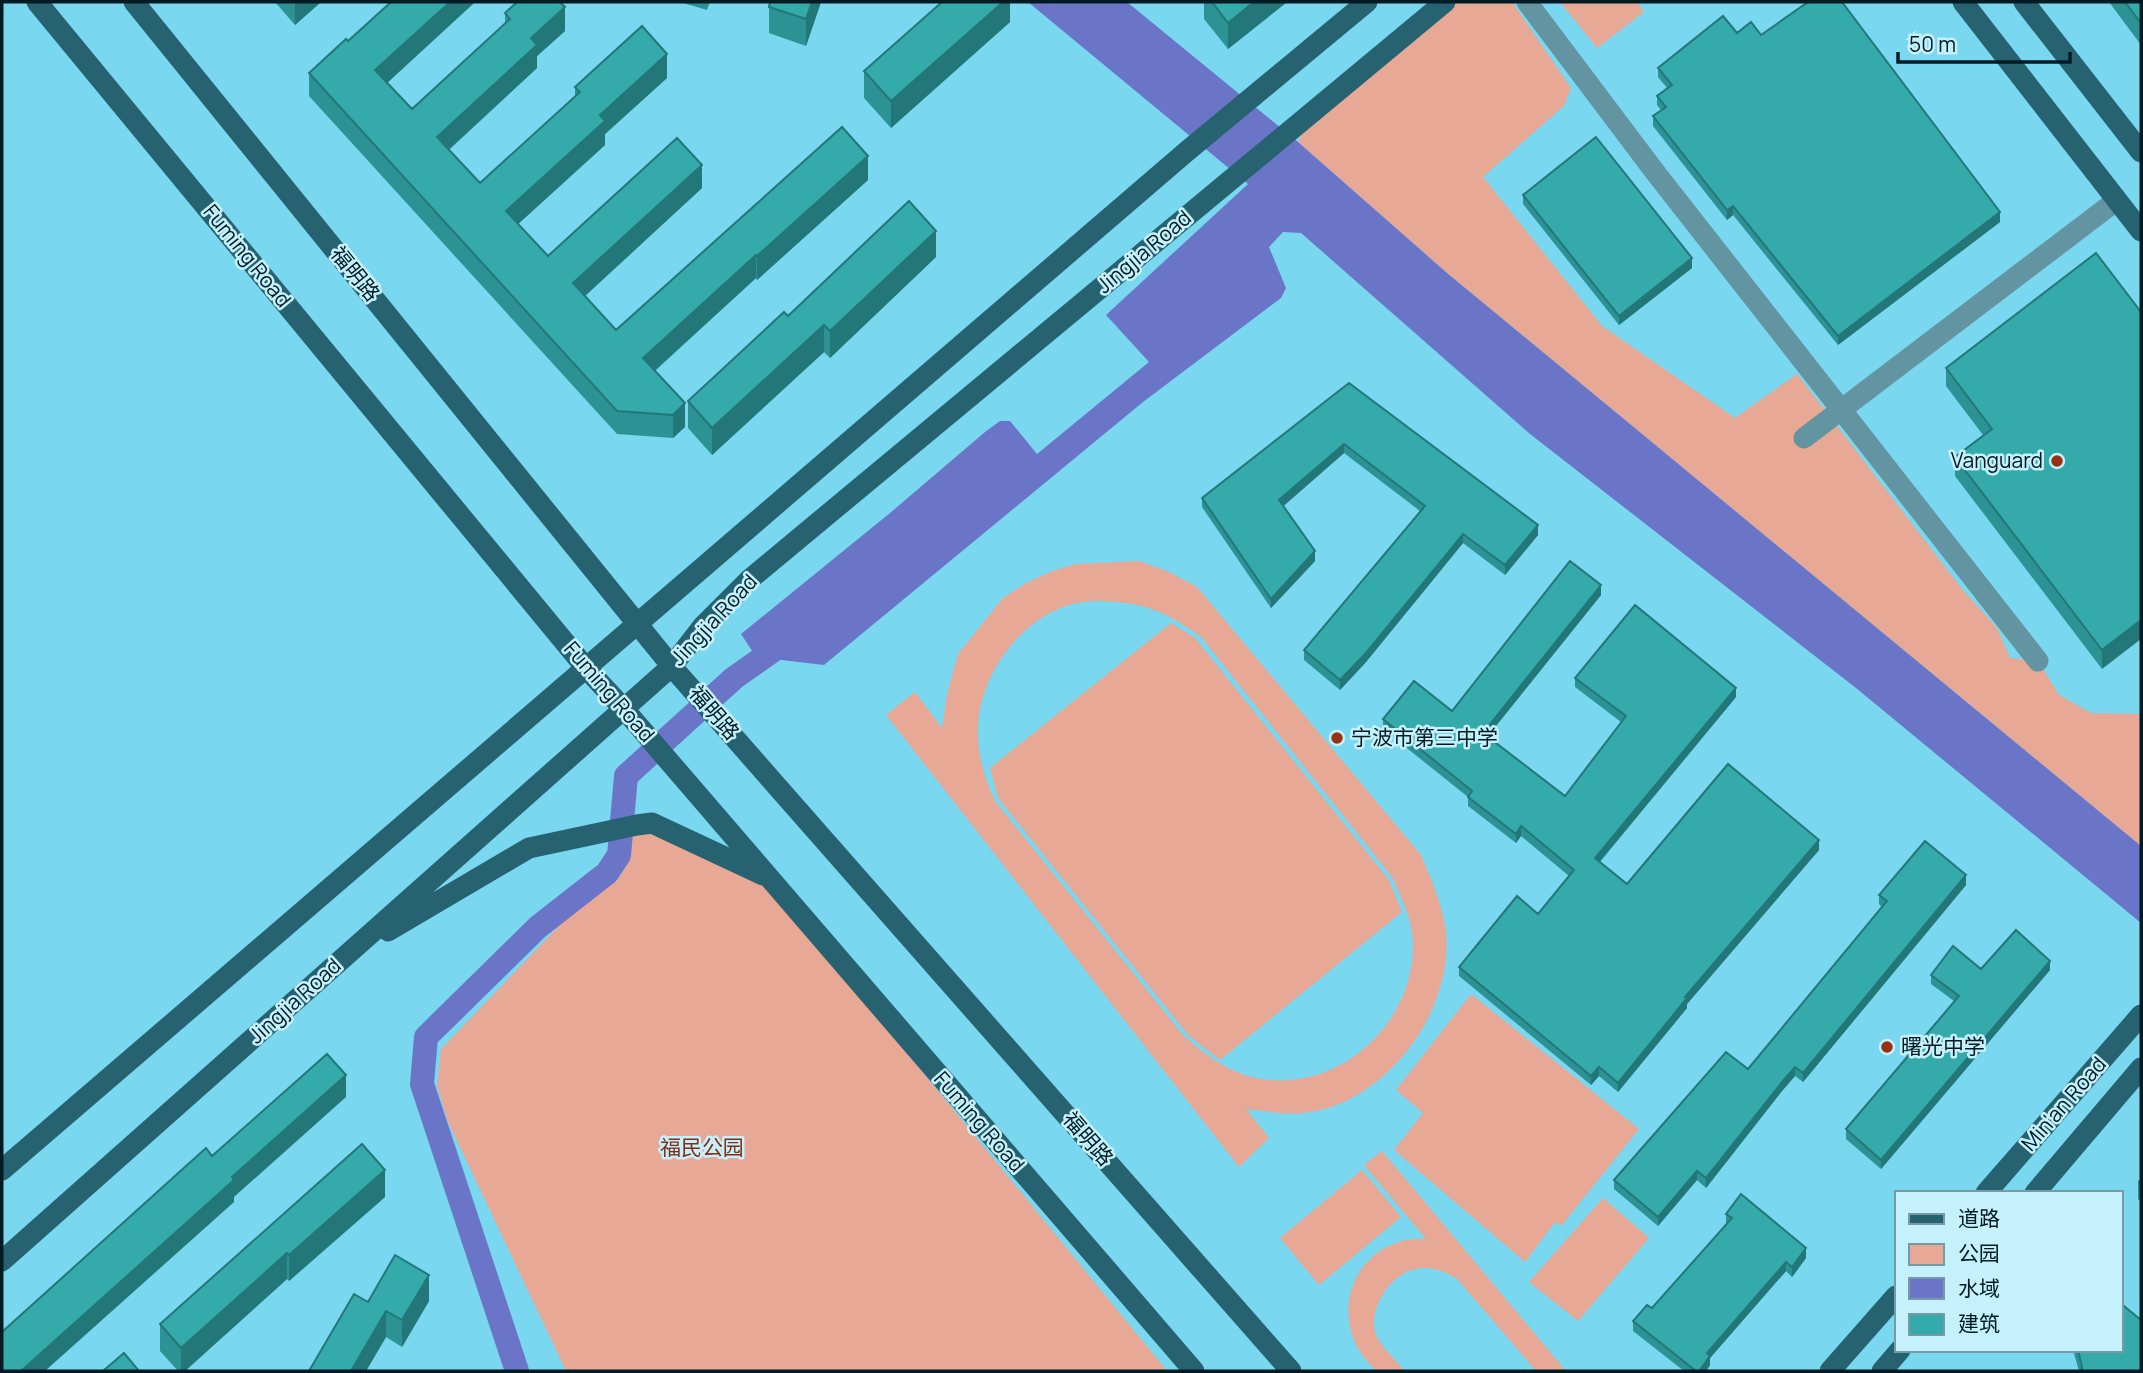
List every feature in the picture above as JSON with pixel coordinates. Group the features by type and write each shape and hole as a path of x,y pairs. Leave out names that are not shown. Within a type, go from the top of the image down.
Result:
{"main road":[{"name":"Fuming Road","path":"37,2 586,668 690,785 1194,1371"},
{"name":"福明路","path":"134,2 673,667 1292,1371"},
{"name":"Jingjia Road","path":"2,1170 1186,152 1367,2"},
{"name":"Jingjia Road","path":"2,1261 673,667 703,626 750,579 1445,2"},
{"path":"1963,2 2141,231"},
{"path":"2024,2 2141,152"},
{"path":"347,955 529,848 636,825 652,823 770,879"},
{"name":"Min'an Road","path":"1988,1191 2141,1015"},
{"name":"Min'an Road","path":"2037,1191 2141,1068"},
{"path":"1830,1371 1895,1297"},
{"path":"1882,1371 1898,1352"}],"street":[{"path":"1527,2 1655,172 2038,661"},
{"path":"1804,438 2117,200"}],"green space":[{"path":"1458,2 1512,2 1571,88 1564,106 1483,177 1602,326 1735,418 1797,374 1962,589 1997,628 2010,658 2038,661 2059,695 2091,713 2141,714 2141,846 1447,273 1298,142 1303,131"},
{"path":"1560,2 1637,2 1644,12 1597,48"},
{"path":"1139,561 1167,571 1197,587 1421,855 1442,912 1446,932 1446,962 1439,992 1426,1022 1409,1049 1387,1073 1362,1092 1334,1106 1304,1113 1246,1109 1269,1138 1239,1167 886,715 915,692 942,728 947,694 958,654 1003,598 1026,583 1076,564","holes":["1093,601 1150,608 1201,637 1392,877 1411,926 1413,943 1410,973 1401,1001 1386,1026 1366,1047 1342,1064 1315,1075 1286,1080 1256,1078 1226,1067 1199,1049 1183,1035 995,801 986,778 978,738 983,697 991,677 1001,658 1030,626 1066,606"]},
{"path":"1171,623 1195,638 1389,880 1402,912 1220,1060 1189,1036 998,798 990,768"},
{"name":"福民公园","path":"651,828 768,883 1167,1371 566,1371 448,1122 437,1086 441,1049 579,905 620,877 634,829"},
{"path":"1471,994 1639,1129 1561,1226 1555,1222 1525,1262 1394,1150 1423,1113 1396,1090"},
{"path":"1382,1151 1566,1371 1536,1371 1457,1279 1426,1268 1406,1272 1397,1278 1382,1296 1374,1317 1377,1337 1405,1371 1376,1371 1369,1363 1354,1340 1348,1316 1355,1281 1364,1266 1390,1245 1407,1240 1426,1239 1364,1165"},
{"path":"1362,1170 1401,1217 1319,1285 1280,1238"},
{"path":"1603,1198 1649,1238 1578,1321 1529,1282"}],"water":[{"path":"1028,2 1127,2 1298,142 1447,273 2141,846 2141,923 1856,688 1530,434 1301,233 1283,232 1269,247 1286,288 1281,298 1143,402 824,665 756,657 741,634 985,432 1000,421 1010,421 1037,454 1149,362 1106,315 1248,184"}],"building":[{"path":"391,2 450,2 375,70 412,109 510,19 505,13 517,2 560,2 565,7 531,38 537,45 437,137 480,183 580,92 575,87 642,26 667,54 600,115 605,121 506,211 548,256 677,138 702,165 573,283 616,330 842,127 868,156 643,358 685,403 673,415 617,411 309,73"},
{"path":"770,2 812,2 806,19 769,7"},
{"path":"942,2 1003,2 891,101 864,71"},
{"path":"1212,2 1254,2 1228,23"},
{"path":"1808,2 1842,2 2000,212 1838,336 1733,206 1727,210 1653,116 1666,107 1657,96 1672,85 1658,68 1723,16 1737,33 1751,22 1761,35"},
{"path":"2125,2 2141,2 2141,23"},
{"path":"1596,137 1692,258 1619,316 1523,195"},
{"path":"909,201 936,231 830,331 824,325 712,428 688,401 784,312 788,316"},
{"name":"Vanguard","path":"2096,253 2141,312 2141,620 2102,650 1955,457 1992,429 1946,368"},
{"path":"1349,383 1538,525 1505,565 1463,534 1366,653 1340,680 1304,650 1425,506 1344,444 1279,500 1315,551 1271,599 1202,498"},
{"path":"1570,561 1601,585 1483,733 1565,796 1626,716 1575,678 1635,605 1736,688 1595,858 1627,884 1728,764 1819,840 1685,997 1687,998 1618,1083 1599,1067 1591,1076 1459,967 1517,896 1538,914 1574,870 1521,826 1516,834 1468,797 1472,791 1383,719 1414,681 1452,711"},
{"path":"1925,841 1966,875 1803,1073 1795,1067 1706,1178 1697,1171 1658,1217 1614,1180 1726,1052 1748,1069 1887,901 1879,895"},
{"path":"2016,930 2050,961 1881,1160 1846,1129 1959,996 1931,975 1953,946 1981,969"},
{"path":"327,1054 346,1075 232,1177 234,1180 21,1371 2,1371 2,1332 206,1148 212,1156"},
{"path":"362,1144 385,1170 181,1348 160,1324"},
{"path":"1741,1194 1806,1248 1792,1267 1786,1262 1707,1353 1710,1356 1699,1371 1696,1371 1633,1321 1647,1305 1652,1308 1732,1218 1726,1214"},
{"path":"395,1255 429,1275 402,1320 386,1311 351,1371 309,1371 354,1294 368,1302"},
{"path":"2122,1307 2141,1320 2141,1371 2082,1371 2078,1352 2122,1352"},
{"path":"124,1353 139,1371 103,1371"}],"waterway":[{"path":"517,1371 422,1084 426,1037 538,927 607,873 619,855 626,776 734,678 788,640"}],"place":[{"name":"Vanguard","path":"2057,461"},
{"name":"宁波市第三中学","path":"1337,738"},
{"name":"曙光中学","path":"1887,1047"}]}
